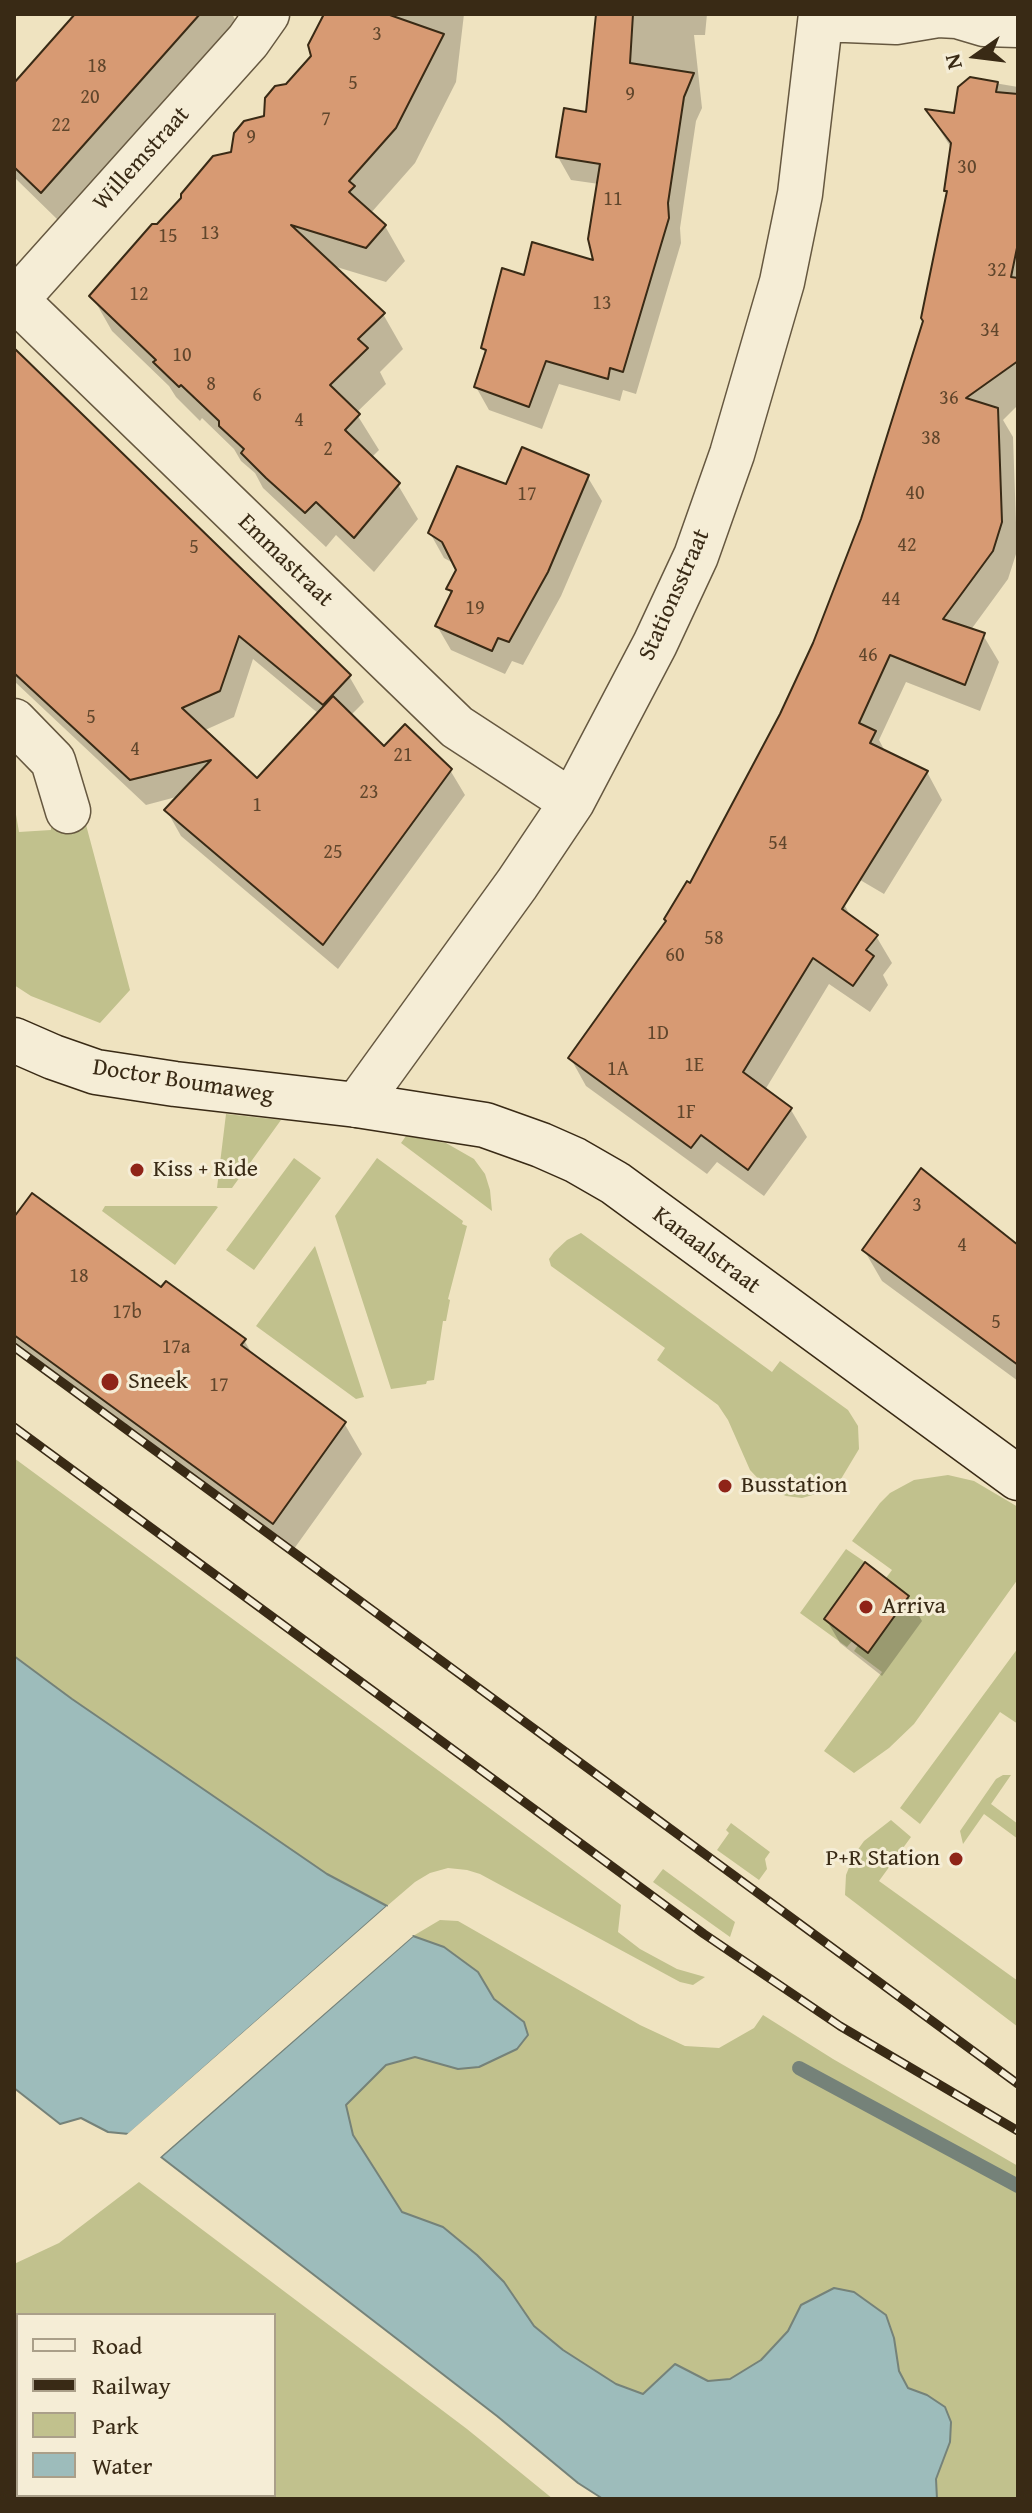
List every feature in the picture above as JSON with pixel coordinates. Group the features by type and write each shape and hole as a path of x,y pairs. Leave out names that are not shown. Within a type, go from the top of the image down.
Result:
{"street":[{"name":"Willemstraat","path":"20,283 248,41 267,14"},
{"path":"821,17 896,22 938,15 957,16 984,24 1018,25"},
{"name":"Stationsstraat","path":"357,1105 517,884 572,802 649,656 696,556 732,454 782,282 800,194 821,17"},
{"name":"Emmastraat","path":"20,283 457,727 572,802"},
{"path":"14,721 53,761 68,811"},
{"name":"Doctor Boumaweg","path":"14,1040 96,1072 357,1105"},
{"name":"Kanaalstraat","path":"357,1105 485,1125 575,1160 615,1183 1018,1478"}],"green space":[{"path":"14,803 19,832 51,830 51,824 85,821 130,990 100,1023 31,996 14,985"},
{"path":"226,1114 281,1120 232,1188 217,1188"},
{"path":"406,1136 446,1143 474,1159 485,1174 492,1211 401,1143"},
{"path":"294,1158 321,1178 254,1270 226,1250"},
{"path":"377,1158 467,1226 448,1299 446,1321 443,1321 434,1380 391,1389 335,1216"},
{"path":"105,1206 218,1207 175,1265 102,1211"},
{"path":"581,1233 772,1372 780,1361 848,1410 858,1426 859,1449 841,1479 823,1492 802,1498 786,1496 766,1487 750,1470 718,1405 657,1360 665,1348 551,1266 549,1259 554,1252"},
{"path":"315,1246 364,1397 356,1399 256,1326"},
{"path":"14,1458 621,1905 618,1932 640,1949 677,1969 705,1977 693,1985 680,1982 480,1874 467,1870 448,1868 430,1873 387,1906 327,1874 14,1656"},
{"path":"948,1475 974,1481 1018,1507 1018,1579 914,1724 889,1748 854,1773 824,1751 882,1672 854,1651 858,1645 869,1651 909,1596 886,1578 892,1570 852,1541 890,1493 914,1480"},
{"path":"846,1549 865,1562 824,1619 853,1640 847,1647 800,1613"},
{"path":"1018,1648 1018,1724 1000,1712 920,1824 900,1808"},
{"path":"1011,1775 991,1804 1018,1824 1018,1839 984,1814 963,1844 960,1831 996,1779"},
{"path":"891,1820 911,1837 879,1881 1018,1981 1018,2027 845,1895 846,1875 854,1855 864,1841"},
{"path":"731,1823 770,1852 765,1859 767,1869 759,1880 717,1850 729,1833 726,1830"},
{"path":"663,1869 735,1922 730,1937 653,1882"},
{"path":"440,1920 458,1921 640,2025 685,2046 719,2048 754,2028 763,2015 1018,2166 1018,2499 937,2499 936,2479 950,2442 951,2422 945,2407 927,2395 908,2388 899,2371 894,2338 801,2305 788,2331 761,2360 730,2379 708,2381 675,2364 644,2394 616,2384 563,2350 534,2326 504,2282 477,2255 443,2227 402,2212 353,2135 345,2105 386,2065 415,2057 457,2069 524,2022 494,1999 478,1972 444,1947 413,1936"},
{"path":"139,2182 467,2429 553,2499 232,2499 230,2497 276,2497 276,2313 16,2313 16,2338 14,2264 59,2243"}],"water":[{"path":"14,1656 327,1874 387,1906 129,2134 108,2132 81,2118 60,2124 14,2088"},
{"path":"413,1936 444,1947 478,1972 494,1999 524,2022 528,2035 517,2049 479,2067 458,2069 415,2057 386,2065 346,2105 353,2135 402,2212 443,2227 477,2255 504,2282 534,2326 563,2350 616,2384 643,2394 675,2364 708,2381 730,2379 761,2360 788,2331 801,2305 834,2288 854,2292 886,2315 894,2338 899,2371 908,2388 927,2395 945,2407 951,2422 950,2442 936,2479 937,2499 603,2499 578,2483 497,2416 161,2157"}],"pier":[{"path":"387,1906 390,1909 131,2137 124,2137"},
{"path":"410,1933 413,1936 158,2159 158,2154"}],"building":[{"path":"75,14 200,14 41,193 14,167 14,83"},
{"path":"324,14 387,14 444,34 396,128 349,181 355,186 349,192 386,225 366,248 291,225 385,313 358,339 368,348 330,385 360,414 345,430 400,483 354,538 316,502 305,513 266,478 241,453 244,449 219,426 219,421 153,362 156,360 89,296 152,224 157,224 181,198 181,194 213,156 231,152 234,133 244,121 264,116 265,98 275,86 286,84 311,56 308,45"},
{"path":"596,14 633,14 630,63 694,73 684,97 668,203 669,218 623,372 610,368 608,379 546,361 529,407 474,387 486,350 481,348 502,268 524,275 532,242 593,260 588,239 600,164 556,157 564,108 586,112"},
{"path":"970,77 998,82 996,92 1018,94 1018,243 1011,277 1018,278 1018,361 966,398 998,408 1002,522 993,551 943,619 985,633 965,685 890,655 859,723 876,731 870,743 928,771 842,909 878,935 866,950 874,956 853,986 813,958 743,1072 792,1108 748,1170 701,1135 691,1148 568,1058 666,921 664,919 687,881 690,883 780,714 813,643 861,519 923,321 921,318 947,191 944,191 951,143 925,109 954,113 958,87"},
{"path":"14,348 351,675 323,705 239,636 220,691 182,708 257,778 333,696 384,746 405,724 452,769 323,945 164,810 211,760 130,780 14,673"},
{"path":"522,447 589,475 548,572 509,642 498,638 492,651 435,626 452,591 446,589 456,570 442,542 428,533 457,466 506,484"},
{"path":"921,1168 1018,1245 1018,1365 862,1250"},
{"path":"32,1193 161,1287 166,1281 246,1339 241,1345 346,1422 273,1524 14,1335 14,1217"},
{"name":"Arriva","path":"865,1562 909,1596 868,1653 824,1619"}],"waterway":[{"path":"799,2068 1018,2186"}],"railway":[{"path":"14,1347 1018,2084"},
{"path":"14,1427 704,1934 840,2026 1018,2131"}],"place":[{"name":"Kiss + Ride","path":"137,1170"},
{"name":"Sneek","path":"110,1382"},
{"name":"Busstation","path":"725,1486"},
{"name":"Arriva","path":"866,1607"},
{"name":"P+R Station","path":"956,1859"}]}
